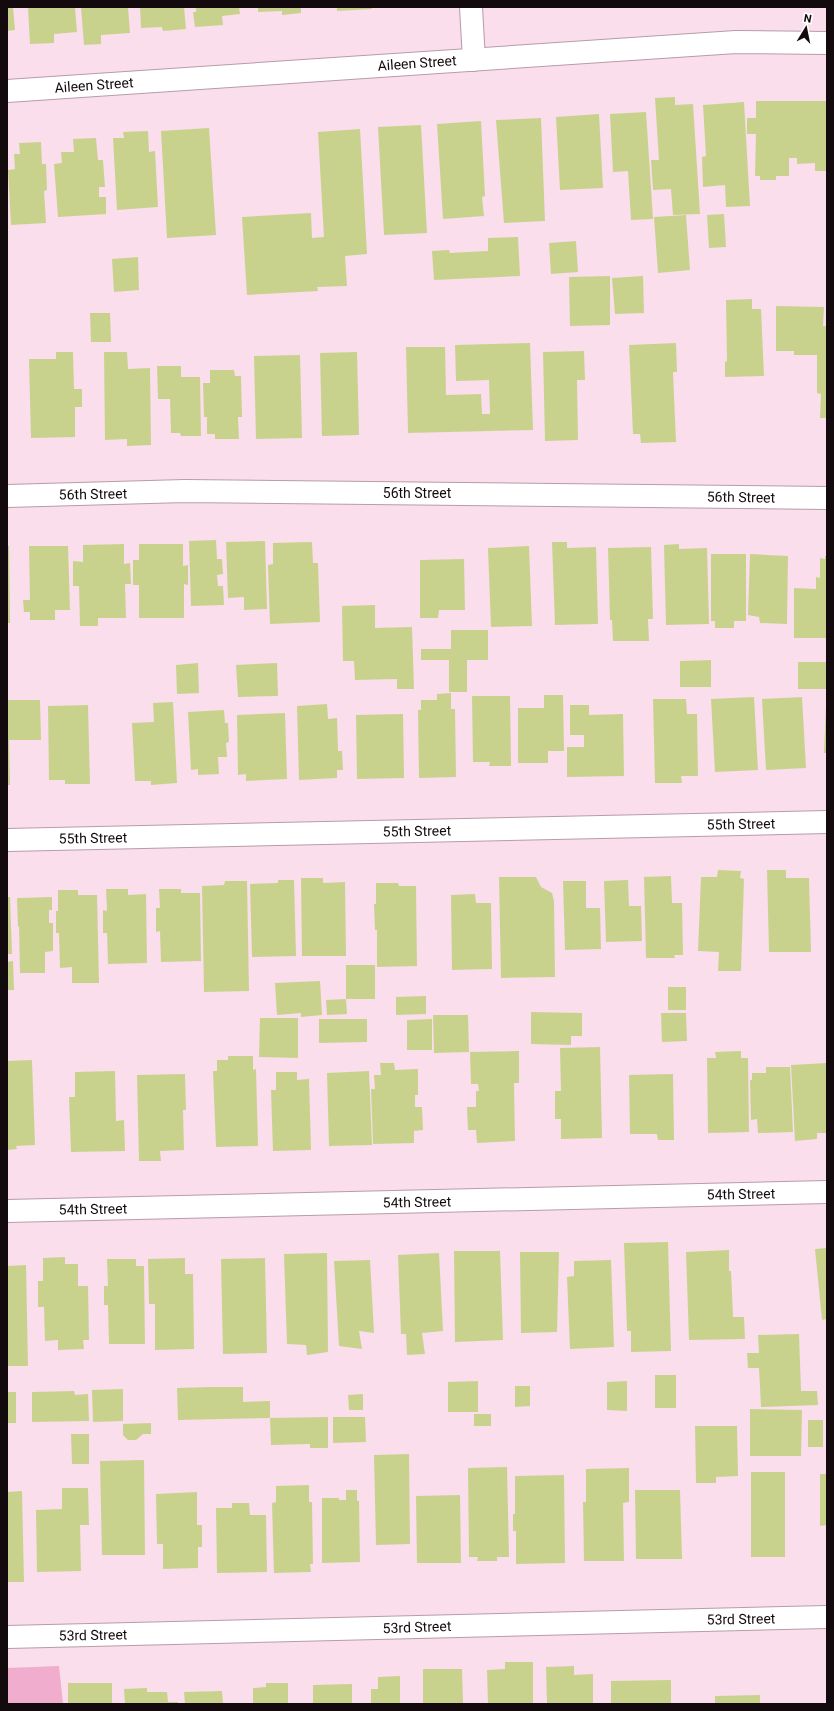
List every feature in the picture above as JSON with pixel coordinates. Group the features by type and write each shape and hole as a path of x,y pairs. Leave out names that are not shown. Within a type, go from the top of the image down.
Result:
{"street":[{"path":"471,7 474,60"},
{"name":"Aileen Street","path":"7,91 736,42 827,43"},
{"name":"56th Street","path":"7,496 185,491 827,498"},
{"name":"55th Street","path":"7,840 827,822"},
{"name":"54th Street","path":"7,1211 827,1192"},
{"name":"53rd Street","path":"7,1637 827,1617"}],"shaded area":[{"path":"59,1666 63,1704 7,1704 7,1668"}],"building":[{"path":"7,7 13,7 15,30 7,31"},
{"path":"28,7 75,7 77,32 54,34 54,43 30,44"},
{"path":"81,7 128,7 130,33 101,35 101,44 84,45"},
{"path":"140,7 184,7 186,29 163,31 162,27 141,28"},
{"path":"196,7 239,7 240,14 222,16 223,25 195,27 193,12 196,12"},
{"path":"258,7 301,7 301,13 282,15 282,11 258,12"},
{"path":"337,7 371,7 372,9 337,11"},
{"path":"675,97 675,105 693,104 700,214 673,215 671,189 653,190 651,160 659,160 655,98"},
{"path":"756,101 827,101 827,171 815,171 815,163 797,164 797,158 789,158 789,176 776,176 776,180 760,180 760,176 755,176 756,134 747,134 747,118 756,118"},
{"path":"744,102 750,206 726,207 725,185 703,187 702,157 706,156 703,105"},
{"path":"646,112 653,219 631,220 628,171 613,172 610,114"},
{"path":"599,114 603,188 560,190 556,117"},
{"path":"541,118 545,221 504,223 496,120"},
{"path":"481,121 485,196 482,197 484,216 443,219 437,124"},
{"path":"421,125 427,233 384,235 378,127"},
{"path":"209,128 216,235 167,238 161,131"},
{"path":"360,129 367,254 345,256 347,286 317,287 318,291 247,295 242,217 311,213 312,238 324,237 318,132"},
{"path":"148,131 149,152 155,151 158,207 117,210 113,138 124,138 123,132"},
{"path":"96,138 98,160 103,160 105,187 99,187 99,197 106,197 106,214 58,217 54,164 62,163 61,152 74,152 73,139"},
{"path":"41,142 42,164 46,164 47,190 44,191 46,223 11,225 8,170 15,169 14,154 20,154 19,143"},
{"path":"724,214 726,247 709,248 707,215"},
{"path":"686,215 690,270 658,273 654,217"},
{"path":"518,237 520,276 434,280 432,251 449,250 450,253 488,251 488,238"},
{"path":"576,241 578,272 551,274 549,243"},
{"path":"138,257 139,290 114,292 112,259"},
{"path":"610,276 610,325 570,326 569,277"},
{"path":"643,276 644,313 615,314 612,278"},
{"path":"752,299 752,309 761,309 764,376 725,377 725,361 727,362 726,300"},
{"path":"776,306 824,307 823,326 827,326 827,418 820,418 821,394 817,393 817,355 794,355 794,351 776,351"},
{"path":"90,313 110,313 111,342 91,342"},
{"path":"530,343 533,430 408,433 406,347 445,347 446,395 481,394 482,414 490,414 489,380 456,381 455,345"},
{"path":"676,343 677,372 673,372 676,442 641,443 640,434 633,434 629,345"},
{"path":"584,351 585,380 577,380 578,440 545,441 543,352"},
{"path":"56,352 73,352 74,389 82,389 82,407 75,407 75,437 31,438 29,359 56,359"},
{"path":"104,352 127,352 128,369 150,368 151,445 127,446 127,439 105,440"},
{"path":"357,352 359,435 322,436 320,353"},
{"path":"300,355 302,438 256,439 254,356"},
{"path":"157,366 181,366 181,377 200,377 201,436 181,436 180,433 171,433 170,399 158,399"},
{"path":"210,370 234,370 235,376 241,376 242,417 238,417 239,439 215,439 215,434 207,434 207,417 204,417 203,383 210,383"},
{"path":"216,540 217,559 222,559 223,574 217,575 218,586 223,586 224,605 191,606 189,541"},
{"path":"265,541 267,609 244,610 244,597 228,598 226,542"},
{"path":"312,542 313,563 318,563 320,622 270,624 268,565 273,564 273,543"},
{"path":"552,542 567,542 567,548 596,547 598,624 555,625"},
{"path":"124,544 124,564 130,563 131,584 125,584 126,618 98,618 98,626 80,626 79,586 73,586 73,561 83,562 83,545"},
{"path":"139,544 183,544 183,566 188,565 188,585 184,584 184,618 139,618 139,585 133,585 133,560 139,560"},
{"path":"679,544 679,549 707,548 709,624 666,625 664,545"},
{"path":"7,546 9,546 10,623 7,623"},
{"path":"29,546 68,546 70,610 55,610 55,620 30,620 30,612 24,612 23,600 30,600"},
{"path":"529,546 532,626 491,627 488,548"},
{"path":"651,547 653,619 648,619 649,641 613,641 612,620 610,620 608,548"},
{"path":"711,554 746,554 746,621 734,621 734,628 715,628 715,621 711,621"},
{"path":"750,554 788,556 787,624 760,623 759,617 748,615"},
{"path":"825,556 827,556 827,638 794,638 794,588 816,589 816,577 820,578 820,558 825,559"},
{"path":"464,559 465,610 439,610 438,618 420,618 420,560"},
{"path":"375,605 375,628 412,627 414,689 397,689 397,679 355,680 354,661 343,661 342,606"},
{"path":"451,630 488,630 488,660 467,660 467,692 449,692 449,660 421,660 421,649 451,649"},
{"path":"711,660 711,687 680,687 680,661"},
{"path":"798,662 827,662 827,689 798,689"},
{"path":"198,663 199,693 177,694 176,665"},
{"path":"277,663 278,696 238,697 236,665"},
{"path":"451,693 451,709 455,709 456,777 419,778 418,710 421,710 421,700 437,700 437,694"},
{"path":"544,695 563,695 564,751 548,751 548,763 518,763 518,708 544,708"},
{"path":"472,696 510,696 511,766 489,766 490,762 473,762"},
{"path":"754,697 758,770 715,772 711,699"},
{"path":"802,697 806,768 766,770 762,699"},
{"path":"653,699 686,699 687,714 697,714 698,776 681,776 682,783 655,783"},
{"path":"7,700 40,700 41,740 9,740 10,785 7,785"},
{"path":"173,702 177,783 151,785 151,781 135,781 132,723 154,722 153,703"},
{"path":"327,704 328,719 337,718 338,751 342,751 343,770 337,770 337,778 299,780 297,706"},
{"path":"88,705 90,784 65,784 65,780 49,780 48,706"},
{"path":"570,705 589,705 589,715 623,714 624,776 567,777 567,747 584,747 584,735 570,735"},
{"path":"826,706 827,753 824,753"},
{"path":"224,710 225,723 228,723 229,742 226,743 227,757 218,757 219,774 198,775 198,769 191,770 188,712"},
{"path":"285,713 287,779 246,781 246,774 238,775 237,715"},
{"path":"403,714 404,778 357,779 356,715"},
{"path":"718,870 741,871 740,878 744,879 741,971 718,971 719,952 698,951 701,877 717,877"},
{"path":"767,870 786,870 786,878 809,878 811,952 769,952"},
{"path":"671,876 672,903 682,903 683,955 674,955 675,958 646,958 644,877"},
{"path":"499,877 536,877 541,887 552,893 554,901 555,977 501,978"},
{"path":"301,878 323,878 323,883 345,882 346,956 302,956"},
{"path":"278,880 294,880 296,956 252,957 250,884 278,883"},
{"path":"628,880 629,906 641,906 642,941 606,942 604,881"},
{"path":"225,881 247,881 249,991 204,992 202,886 224,885"},
{"path":"563,881 586,881 586,908 600,908 601,949 565,950"},
{"path":"376,883 398,883 399,886 416,886 417,966 377,967 377,930 375,930 374,904 376,904"},
{"path":"106,889 128,889 128,895 146,894 147,963 108,964 107,933 103,933 103,910 107,911"},
{"path":"159,889 181,889 181,893 200,893 201,961 161,962 160,931 156,932 156,908 160,908"},
{"path":"58,890 78,890 78,895 97,895 99,983 72,983 72,967 60,968 59,933 56,933"},
{"path":"475,894 476,903 491,903 492,969 452,970 451,895"},
{"path":"7,897 10,897 12,954 7,954"},
{"path":"52,897 52,910 49,910 49,923 53,923 53,951 45,952 45,973 20,973 17,898"},
{"path":"13,961 14,990 7,990 7,962"},
{"path":"346,965 375,965 375,999 346,999"},
{"path":"320,981 322,1015 301,1017 301,1013 277,1015 275,983"},
{"path":"668,987 686,987 686,1010 668,1010"},
{"path":"426,996 426,1014 396,1015 396,997"},
{"path":"346,999 347,1014 327,1015 326,1000"},
{"path":"531,1012 582,1013 582,1036 571,1036 571,1045 531,1044"},
{"path":"661,1013 686,1013 687,1041 662,1042"},
{"path":"433,1015 468,1015 469,1052 434,1053"},
{"path":"260,1018 298,1018 298,1058 259,1057"},
{"path":"319,1019 367,1019 367,1042 319,1043"},
{"path":"432,1019 432,1050 407,1050 407,1020"},
{"path":"600,1047 602,1138 561,1139 561,1119 555,1119 555,1091 561,1091 560,1048"},
{"path":"519,1051 519,1083 514,1083 515,1141 477,1143 476,1130 468,1130 467,1107 476,1107 476,1091 479,1091 478,1084 471,1084 470,1052"},
{"path":"741,1051 741,1058 748,1058 749,1132 708,1133 707,1058 716,1058 715,1052"},
{"path":"228,1056 253,1056 253,1070 256,1069 258,1146 216,1147 213,1071 217,1071 217,1060 228,1060"},
{"path":"32,1060 35,1145 16,1146 17,1149 7,1150 7,1061"},
{"path":"380,1063 394,1063 395,1070 418,1069 418,1095 415,1095 415,1107 422,1107 423,1130 414,1131 414,1143 373,1144 371,1089 375,1089 374,1075 381,1075"},
{"path":"827,1063 827,1133 817,1133 817,1139 795,1141 791,1065"},
{"path":"766,1067 790,1067 793,1132 758,1133 757,1119 751,1120 750,1080 752,1080 752,1073 766,1073"},
{"path":"115,1071 116,1121 124,1120 125,1151 71,1152 69,1097 75,1097 75,1072"},
{"path":"369,1071 372,1145 329,1146 327,1073"},
{"path":"276,1072 297,1072 297,1080 309,1079 311,1150 273,1151 271,1090 276,1090"},
{"path":"185,1074 186,1110 183,1110 184,1150 160,1151 161,1161 139,1161 137,1075"},
{"path":"673,1074 674,1140 658,1140 657,1134 630,1134 629,1075"},
{"path":"668,1242 671,1351 631,1352 631,1331 627,1331 624,1243"},
{"path":"827,1248 827,1319 822,1320 815,1249"},
{"path":"729,1250 729,1271 731,1271 733,1317 744,1317 745,1339 689,1340 686,1252"},
{"path":"454,1251 500,1251 503,1340 455,1342"},
{"path":"520,1252 559,1252 557,1332 521,1333"},
{"path":"327,1253 328,1352 307,1355 306,1345 287,1344 284,1254"},
{"path":"439,1253 443,1331 422,1333 425,1354 407,1355 406,1334 401,1334 398,1255"},
{"path":"65,1257 65,1264 78,1264 78,1286 88,1286 89,1340 83,1340 84,1349 58,1350 58,1340 45,1341 44,1307 38,1307 38,1281 43,1281 43,1258"},
{"path":"185,1258 185,1274 193,1274 194,1349 155,1350 155,1304 149,1304 148,1259"},
{"path":"265,1258 267,1353 223,1354 221,1259"},
{"path":"107,1259 136,1259 136,1266 144,1266 145,1344 109,1344 108,1305 104,1305 104,1286 108,1286"},
{"path":"370,1260 374,1333 359,1331 362,1349 339,1346 334,1261"},
{"path":"611,1260 614,1347 570,1349 567,1277 574,1276 574,1261"},
{"path":"26,1265 28,1366 7,1366 7,1266"},
{"path":"799,1334 801,1391 817,1391 818,1405 761,1407 759,1368 748,1368 747,1353 759,1353 758,1335"},
{"path":"655,1375 676,1375 676,1408 655,1408"},
{"path":"478,1381 478,1412 448,1412 448,1382"},
{"path":"627,1381 627,1411 607,1410 607,1382"},
{"path":"515,1386 530,1386 530,1406 515,1407"},
{"path":"243,1387 243,1402 270,1401 270,1418 178,1420 177,1388"},
{"path":"123,1389 123,1421 93,1422 92,1390"},
{"path":"74,1391 75,1395 88,1394 89,1421 32,1422 32,1392"},
{"path":"7,1392 16,1392 16,1423 7,1423"},
{"path":"363,1394 363,1410 349,1410 348,1395"},
{"path":"750,1409 802,1410 801,1456 750,1456"},
{"path":"474,1414 491,1414 491,1426 474,1426"},
{"path":"328,1417 328,1448 310,1448 310,1444 271,1445 270,1418"},
{"path":"333,1417 365,1417 366,1442 333,1443"},
{"path":"808,1420 823,1420 823,1447 808,1447"},
{"path":"151,1423 151,1434 143,1434 136,1440 128,1440 123,1435 123,1424"},
{"path":"695,1426 737,1426 738,1476 716,1477 716,1483 696,1483"},
{"path":"71,1434 89,1434 89,1464 72,1464"},
{"path":"409,1454 410,1544 376,1545 374,1455"},
{"path":"144,1460 145,1555 102,1555 100,1461"},
{"path":"507,1467 509,1557 497,1557 497,1561 477,1561 478,1557 469,1557 468,1468"},
{"path":"629,1468 629,1502 623,1503 624,1561 584,1561 583,1502 586,1502 586,1469"},
{"path":"751,1472 785,1472 785,1557 751,1557"},
{"path":"820,1474 827,1474 827,1525 820,1526"},
{"path":"564,1475 565,1563 516,1564 516,1531 513,1531 513,1514 515,1514 515,1476"},
{"path":"309,1485 309,1502 312,1502 313,1564 310,1564 311,1572 274,1573 272,1503 276,1502 276,1486"},
{"path":"62,1488 88,1488 89,1525 80,1525 81,1571 37,1572 36,1510 62,1509"},
{"path":"346,1490 357,1490 357,1501 359,1501 360,1562 322,1563 322,1498 339,1498 339,1500 346,1500"},
{"path":"635,1490 680,1490 682,1559 636,1559"},
{"path":"22,1491 24,1582 7,1582 7,1492"},
{"path":"197,1492 197,1525 202,1525 202,1547 198,1547 198,1568 163,1569 163,1544 157,1544 156,1494"},
{"path":"460,1495 461,1563 417,1563 416,1496"},
{"path":"232,1503 249,1503 250,1515 266,1515 267,1572 217,1573 216,1508 232,1508"},
{"path":"505,1662 533,1662 533,1704 488,1704 487,1670 505,1669"},
{"path":"574,1666 574,1675 593,1674 593,1704 547,1704 546,1667"},
{"path":"423,1669 462,1669 463,1704 423,1704"},
{"path":"400,1676 400,1704 371,1704 371,1689 378,1689 378,1677"},
{"path":"671,1680 671,1704 611,1704 611,1681"},
{"path":"68,1683 112,1683 112,1704 68,1704"},
{"path":"266,1683 288,1683 288,1704 253,1704 253,1688 266,1687"},
{"path":"352,1684 352,1704 313,1704 313,1685"},
{"path":"147,1688 147,1692 167,1692 168,1702 178,1702 178,1704 125,1704 124,1689"},
{"path":"222,1691 223,1704 185,1704 184,1692"},
{"path":"760,1695 760,1704 715,1704 715,1696"}]}
